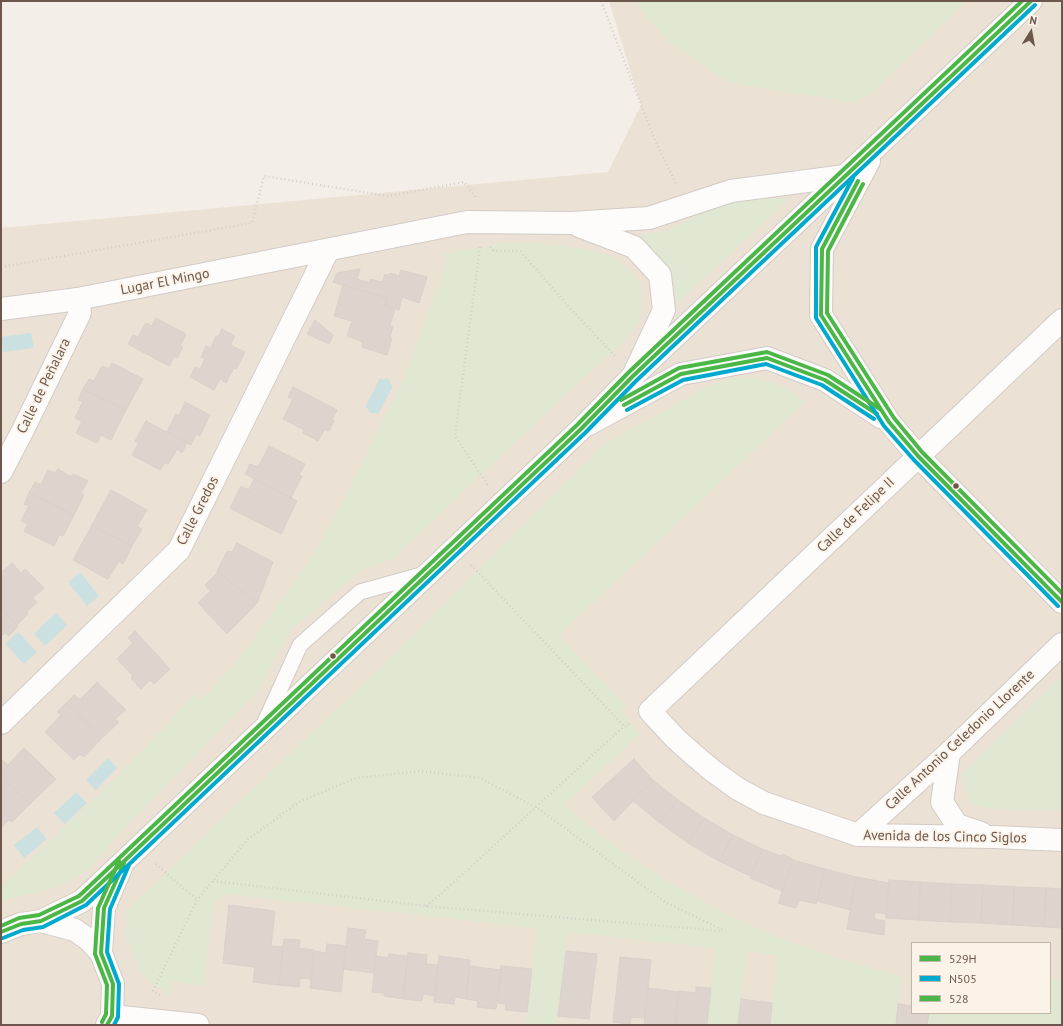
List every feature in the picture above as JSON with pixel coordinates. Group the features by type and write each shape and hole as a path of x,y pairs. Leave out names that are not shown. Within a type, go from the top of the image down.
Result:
{"street":[{"path":"1,932 21,924 40,921 82,901 581,429 633,376 1031,1"},
{"path":"877,146 822,249 821,315 889,422 918,456 1062,602"},
{"name":"Lugar El Mingo","path":"1,309 78,299 467,222 572,223 649,218 732,191 845,176"},
{"path":"572,223 634,246 660,275 664,310 633,376"},
{"name":"Calle Gredos","path":"1,723 179,550 328,250"},
{"name":"Calle de Peñalara","path":"1,472 11,433 80,313 78,299"},
{"name":"Calle de Felipe II","path":"650,711 1062,320"},
{"path":"581,429 681,374 767,358 825,380 889,422"},
{"name":"Calle Antonio Celedonio Llorente","path":"858,835 949,753 1062,644"},
{"name":"Avenida de los Cinco Siglos","path":"650,711 676,740 712,771 738,789 764,803 858,835 995,837 1062,840"},
{"path":"949,753 942,802 957,825 995,837"},
{"path":"101,954 104,908 131,854"},
{"path":"40,921 75,930 89,940 101,954 113,984 109,1020 189,1024"}],"lane":[{"path":"260,732 300,645 360,592 428,573"}],"path":[{"path":"601,1 654,138 687,206"},
{"path":"480,245 455,436 487,484 482,489"},
{"path":"467,561 625,727"},
{"path":"426,906 440,895 619,731 650,711"},
{"path":"189,1024 178,1006 153,991 197,900 247,840 299,802 356,778 420,771 480,778 536,807 665,902 725,932 426,906 213,881"},
{"path":"131,854 197,900"}],"shaded area":[{"path":"609,1 1062,1 1062,1025 1,1025 1,228 608,172 641,105"},
{"path":"31,333 34,348 3,352 1,337"},
{"path":"380,378 383,380 387,378 393,386 378,414 371,413 365,407"},
{"path":"80,572 99,596 87,606 68,582"},
{"path":"56,613 67,625 45,646 34,634"},
{"path":"18,632 37,652 24,664 5,644"},
{"path":"108,758 117,768 96,790 86,780"},
{"path":"76,792 87,803 65,824 54,813"},
{"path":"37,827 47,839 24,858 14,845"}],"green space":[{"path":"637,1 966,1 871,94 855,102 777,91 728,82 674,46 644,15"},
{"path":"745,199 786,199 786,202 678,302 676,301 674,286 668,267 658,255 634,236 667,231 722,204"},
{"path":"504,243 536,243 566,246 607,254 629,269 641,285 643,301 639,320 625,341 566,394 394,558 360,571 290,631 259,690 129,823 88,870 67,882 47,890 1,901 1,887 129,764 194,694 202,700 244,653 309,561 339,510 404,378 447,262 446,256 443,254"},
{"path":"730,378 754,378 784,386 805,402 559,635 626,706 621,711 640,734 564,805 632,858 664,879 732,917 768,933 842,960 901,976 896,1025 770,1025 778,955 747,951 738,1025 707,1025 715,948 568,932 557,1025 526,1025 537,928 226,894 213,904 204,986 172,982 170,997 168,996 167,992 148,980 139,969 126,934 126,911 415,634 606,443 707,387"},
{"path":"1062,676 1062,810 995,809 970,805 962,774"},
{"path":"1062,979 1062,1025 927,1025 929,1014 1051,1014 1051,981"}],"building":[{"path":"360,269 357,279 369,283 370,279 382,282 385,274 388,275 390,273 399,276 401,270 427,277 419,303 402,297 399,310 385,306 387,298 333,282 337,273"},
{"path":"343,285 387,298 385,306 395,309 390,325 393,326 390,337 392,338 387,355 362,347 363,342 347,336 352,321 334,316"},
{"path":"156,318 186,334 180,346 183,347 177,358 174,356 169,366 128,344 133,335 138,337 146,323 152,326"},
{"path":"315,320 333,335 329,344 307,334"},
{"path":"222,329 235,336 230,345 245,352 236,369 234,368 226,383 220,379 214,390 190,377 195,367 200,369 205,359 201,357 206,346 211,348 216,336 218,337"},
{"path":"112,363 143,379 126,410 83,389 89,379 94,381 102,366 109,369"},
{"path":"293,387 337,410 329,431 325,429 318,441 303,433 304,430 283,419 293,399 288,397"},
{"path":"83,389 126,410 111,440 101,435 97,443 76,433 82,421 75,418 83,401 78,400"},
{"path":"185,402 210,415 200,436 196,434 191,445 167,432 176,414 179,416"},
{"path":"146,421 187,443 182,453 177,449 168,464 165,462 160,470 132,455 138,444 135,441"},
{"path":"269,446 305,464 299,475 302,476 291,498 245,474 250,464 258,467"},
{"path":"58,469 71,477 73,474 88,481 81,493 84,495 74,515 29,493 35,482 41,485 48,470 55,473"},
{"path":"254,479 297,501 281,534 230,508 241,486 249,490"},
{"path":"111,490 147,510 137,527 142,529 132,546 92,525"},
{"path":"29,493 74,515 63,536 59,535 54,546 24,531 28,524 21,521 29,506 24,504"},
{"path":"92,525 132,546 123,564 119,561 108,579 73,560"},
{"path":"237,543 273,562 257,603 217,571 227,551 232,552"},
{"path":"12,563 21,573 25,569 44,588 33,598 37,602 17,625 1,608 1,573"},
{"path":"218,572 257,603 227,634 198,603 210,591 205,585"},
{"path":"1,608 18,626 9,636 5,633 1,636"},
{"path":"135,631 170,669 154,684 150,680 141,689 131,678 133,676 117,659 133,643 128,638"},
{"path":"97,682 126,710 115,719 119,722 102,738 66,703 74,695 80,700"},
{"path":"66,703 102,738 84,757 80,754 74,760 45,732 61,715 57,712"},
{"path":"24,748 56,779 30,804 1,776 2,760 8,765"},
{"path":"634,759 653,780 614,821 592,797"},
{"path":"1,776 30,804 12,822 9,820 1,828"},
{"path":"653,780 678,800 660,823 633,801"},
{"path":"678,800 704,818 688,843 660,823"},
{"path":"704,818 733,835 719,861 688,843"},
{"path":"733,835 762,849 750,876 719,861"},
{"path":"762,849 781,856 783,854 793,860 782,891 750,878"},
{"path":"793,860 825,869 816,904 799,900 796,908 778,903"},
{"path":"825,869 856,877 850,910 817,901"},
{"path":"856,877 889,883 886,914 875,912 874,919 885,921 884,935 847,929"},
{"path":"889,880 920,882 919,920 886,918"},
{"path":"920,882 952,884 950,922 919,920"},
{"path":"952,884 983,885 981,923 950,922"},
{"path":"983,885 1014,887 1013,925 981,923"},
{"path":"1014,887 1046,888 1044,927 1013,925"},
{"path":"1046,888 1062,889 1062,928 1044,927"},
{"path":"229,905 275,911 271,946 283,947 279,985 253,982 255,967 223,963"},
{"path":"348,928 366,930 364,939 378,941 374,973 343,969"},
{"path":"284,939 300,940 299,948 314,950 311,979 300,978 299,987 279,985"},
{"path":"327,944 346,946 341,992 310,988 314,951 326,953"},
{"path":"566,951 597,954 589,1019 558,1016"},
{"path":"408,953 427,955 426,964 438,965 435,996 423,994 422,1001 403,999"},
{"path":"389,954 408,956 403,999 384,996 384,993 372,992 376,956 388,958"},
{"path":"439,956 470,960 466,999 455,997 454,1004 434,1002"},
{"path":"620,957 651,960 645,1018 631,1017 630,1024 613,1022"},
{"path":"469,966 501,970 496,1009 477,1007 478,1001 466,999"},
{"path":"501,966 532,969 527,1012 505,1010 506,1004 497,1003"},
{"path":"696,987 711,988 707,1025 675,1025 679,991 696,993"},
{"path":"648,988 679,992 675,1025 644,1025"},
{"path":"741,999 772,1003 770,1025 738,1025"},
{"path":"898,1004 911,1006 911,1014 929,1014 927,1025 896,1025"}],"transit line":[{"name":"528","path":"1,926 19,918 39,915 79,896 577,425 629,372 1022,1"},
{"name":"529H","path":"1,932 21,924 41,921 82,901 581,429 633,376 1031,1"},
{"name":"N505","path":"3,938 23,930 43,927 86,905 585,433 637,380 1035,5"},
{"name":"N505","path":"853,178 816,247 816,318 884,426 914,460 1058,606"},
{"name":"529H","path":"858,181 822,249 821,315 889,422 918,456 1062,602"},
{"name":"528","path":"863,184 828,251 827,313 894,418 922,452 1062,593"},
{"name":"528","path":"621,400 679,368 767,352 828,375 880,409"},
{"name":"529H","path":"624,405 681,374 767,358 825,380 877,414"},
{"name":"N505","path":"627,410 683,380 766,364 822,385 874,419"},
{"name":"528","path":"102,1022 106,1014 107,985 95,954 98,908 119,861"},
{"name":"529H","path":"107,1025 112,1016 113,984 101,953 104,908 124,863"},
{"name":"N505","path":"114,1025 118,1017 119,984 107,952 110,909 129,865"}]}
